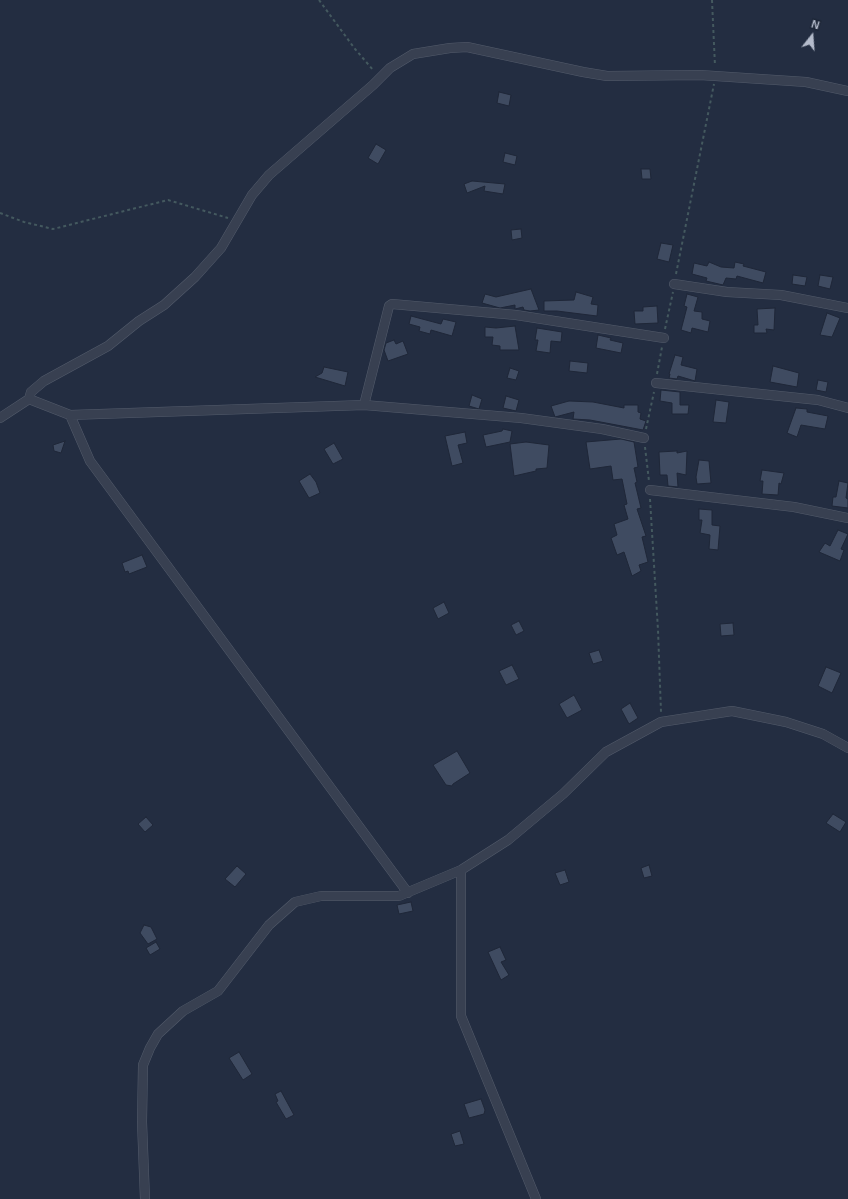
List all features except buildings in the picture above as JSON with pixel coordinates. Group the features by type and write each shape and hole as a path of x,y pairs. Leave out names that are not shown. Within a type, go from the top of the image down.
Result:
{"street":[{"path":"0,418 29,399 31,392 44,381 108,346 139,321 164,305 195,277 221,248 252,195 270,175 381,78 390,68 413,54 450,48 467,48 607,76 716,77 806,82 848,90"},
{"path":"674,284 727,292 781,295 848,308"},
{"path":"364,404 389,306 392,304 516,314 664,338"},
{"path":"656,383 818,400 848,408"},
{"path":"29,399 70,415 364,404 521,418 602,429 644,438"},
{"path":"70,415 90,461 408,893"},
{"path":"650,490 794,507 848,518"},
{"path":"145,1199 142,1122 143,1065 158,1034 183,1011 218,991 269,925 295,902 321,896 398,896 461,870 508,840 563,794 606,752 661,722 732,711 786,722 823,734 848,748"},
{"path":"461,870 461,1016 536,1199"}],"path":[{"path":"319,0 355,49 381,78"},
{"path":"661,722 658,630 650,490 644,438 716,77 712,0"},
{"path":"0,213 24,222 53,229 168,200 191,205 237,221"}]}
